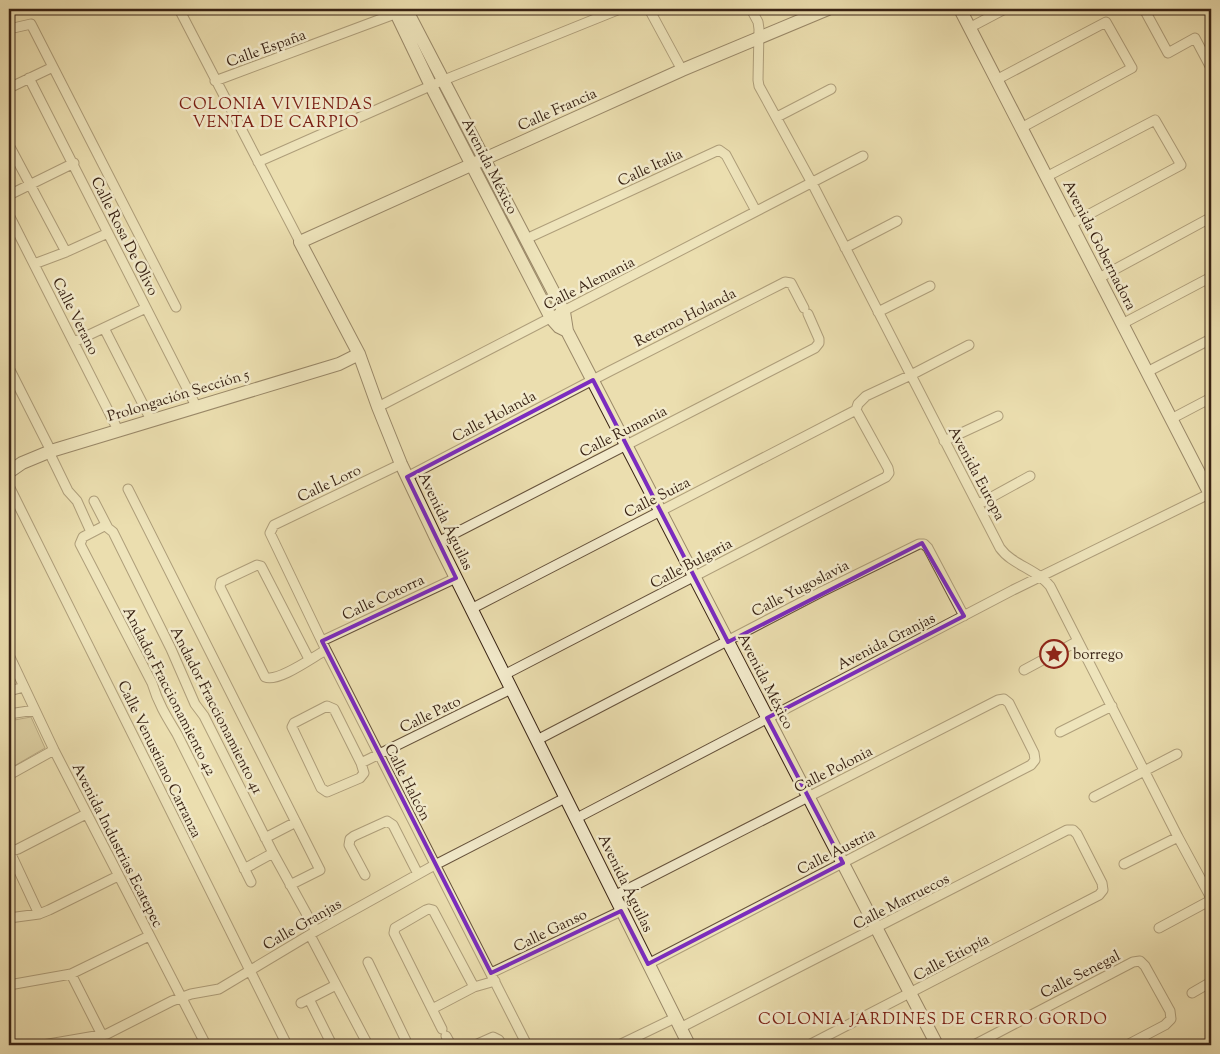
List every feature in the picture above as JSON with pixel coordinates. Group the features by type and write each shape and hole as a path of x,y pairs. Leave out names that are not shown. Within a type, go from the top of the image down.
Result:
{"street":[{"name":"Avenida Águilas","path":"179,9 359,354 401,464 438,542 689,1045"},
{"path":"258,162 444,80 620,9"},
{"path":"649,9 682,70"},
{"name":"Avenida Europa","path":"751,9 758,22 758,83 812,183 944,441 979,504 1002,552 1041,576 1050,586 1211,899"},
{"name":"Calle Francia","path":"300,242 682,70 828,9"},
{"name":"Avenida Gobernadora","path":"960,9 1211,494"},
{"path":"969,28 1005,9"},
{"path":"1144,9 1168,53 1195,38 1211,68"},
{"name":"Calle España","path":"215,81 402,10"},
{"name":"Avenida México","path":"402,10 444,80 564,312 567,331 937,1045"},
{"name":"Avenida México","path":"402,10 431,86 471,166 551,318 559,328 567,331"},
{"path":"996,80 1106,22 1132,68 1021,128"},
{"name":"Calle Rosa De Olivo","path":"9,29 31,24 176,307"},
{"path":"9,88 53,67"},
{"name":"Calle Rosa De Olivo","path":"29,78 74,163 196,406"},
{"path":"777,117 831,89"},
{"path":"1046,177 1155,120 1181,165 1071,224"},
{"path":"9,145 66,252"},
{"name":"Calle Italia","path":"526,239 719,150 726,155 756,211"},
{"name":"Calle Alemania","path":"378,407 863,156"},
{"path":"9,195 74,163"},
{"name":"Calle Verano","path":"9,215 118,430"},
{"path":"1099,278 1208,219 1211,224"},
{"path":"845,248 897,221"},
{"path":"34,264 108,233"},
{"path":"1122,324 1211,277"},
{"name":"Retorno Holanda","path":"593,380 789,281 818,334 819,343"},
{"path":"878,312 930,286"},
{"path":"74,342 146,308"},
{"path":"104,328 151,420"},
{"path":"1147,372 1211,339"},
{"name":"Calle Rumania","path":"438,542 815,348 819,343"},
{"name":"Calle Suiza","path":"471,609 856,410 858,404 866,396 969,345"},
{"name":"Prolongación Sección 5","path":"9,472 22,463 50,451 339,364 359,354"},
{"path":"9,368 68,490 77,501 91,532 106,525"},
{"name":"Calle Holanda","path":"407,477 593,380"},
{"path":"1171,419 1211,398"},
{"name":"Calle Bulgaria","path":"504,675 886,477 889,473 888,468 856,410"},
{"path":"944,441 998,416"},
{"name":"Calle Loro","path":"270,529 274,524 401,464"},
{"path":"979,504 1030,476"},
{"name":"Calle Venustiano Carranza","path":"9,486 287,1045"},
{"path":"128,489 320,870 290,885"},
{"name":"Avenida Granjas","path":"576,819 1041,576 1211,494"},
{"name":"Andador Fraccionamiento 41","path":"94,501 106,525 113,532 171,649 195,704 204,716 290,885 336,985 368,1045"},
{"name":"Calle Halcón","path":"270,529 270,535 324,646 527,1045"},
{"name":"Andador Fraccionamiento 42","path":"91,532 81,538 80,544 152,683 154,693 166,719 177,734 251,882"},
{"name":"Calle Yugoslavia","path":"537,740 728,642 820,592 922,543 928,548 964,616"},
{"name":"Calle Cotorra","path":"309,659 261,566 257,565 221,582 220,587 265,677 272,678 304,665 324,646 456,578"},
{"path":"1024,670 1078,641"},
{"name":"Avenida Industrias Ecatepec","path":"9,655 86,814 206,1045"},
{"path":"9,691 24,688"},
{"name":"Calle Pato","path":"361,763 511,689"},
{"name":"Calle Polonia","path":"614,896 1001,699 1008,703 1034,753 1035,760"},
{"path":"326,706 332,708 361,763 364,773 360,778 329,792 324,792 292,729 293,724 326,706"},
{"path":"1060,732 1112,706"},
{"path":"9,714 35,710"},
{"path":"9,776 54,750"},
{"path":"1094,797 1177,754"},
{"name":"Calle Austria","path":"648,964 1031,765 1035,760"},
{"name":"Calle Granjas","path":"43,1045 111,1033 181,997 219,989 435,864 565,798"},
{"path":"39,914 10,852 86,814"},
{"path":"365,875 349,845 350,839 387,821 393,825 418,874"},
{"path":"265,838 296,822"},
{"name":"Calle Marruecos","path":"619,1045 678,1023 877,929 1070,829 1077,834 1102,883 1103,890"},
{"path":"1124,864 1178,837"},
{"path":"244,869 273,853"},
{"path":"9,918 39,914 118,876"},
{"name":"Calle Etiopía","path":"809,1045 911,994 1099,895 1103,890"},
{"path":"1159,928 1211,899"},
{"path":"451,1045 394,931 396,928 426,910 431,909 435,913 474,987"},
{"name":"Calle Ganso","path":"432,1009 621,911"},
{"path":"9,985 71,974 149,936"},
{"name":"Calle Senegal","path":"974,1045 1137,961 1143,962 1170,1012 1170,1019 1166,1025 1127,1045"},
{"path":"368,962 408,1045"},
{"path":"71,974 102,1035"},
{"path":"1192,993 1211,982"},
{"path":"332,1045 305,1001 336,985"},
{"path":"475,1045 493,1037 499,1040 502,1045"}],"highlighted area":[{"path":"593,380 728,642 922,543 964,616 767,718 843,863 648,964 621,911 491,973 322,641 456,578 407,477"}],"shaded area":[{"path":"31,717 45,748 9,769 9,721"}],"place":[{"name":"borrego","path":"1054,654"}],"district":[{"name":"COLONIA VIVIENDAS VENTA DE CARPIO","path":"276,112"},
{"name":"COLONIA JARDINES DE CERRO GORDO","path":"933,1018"}]}
